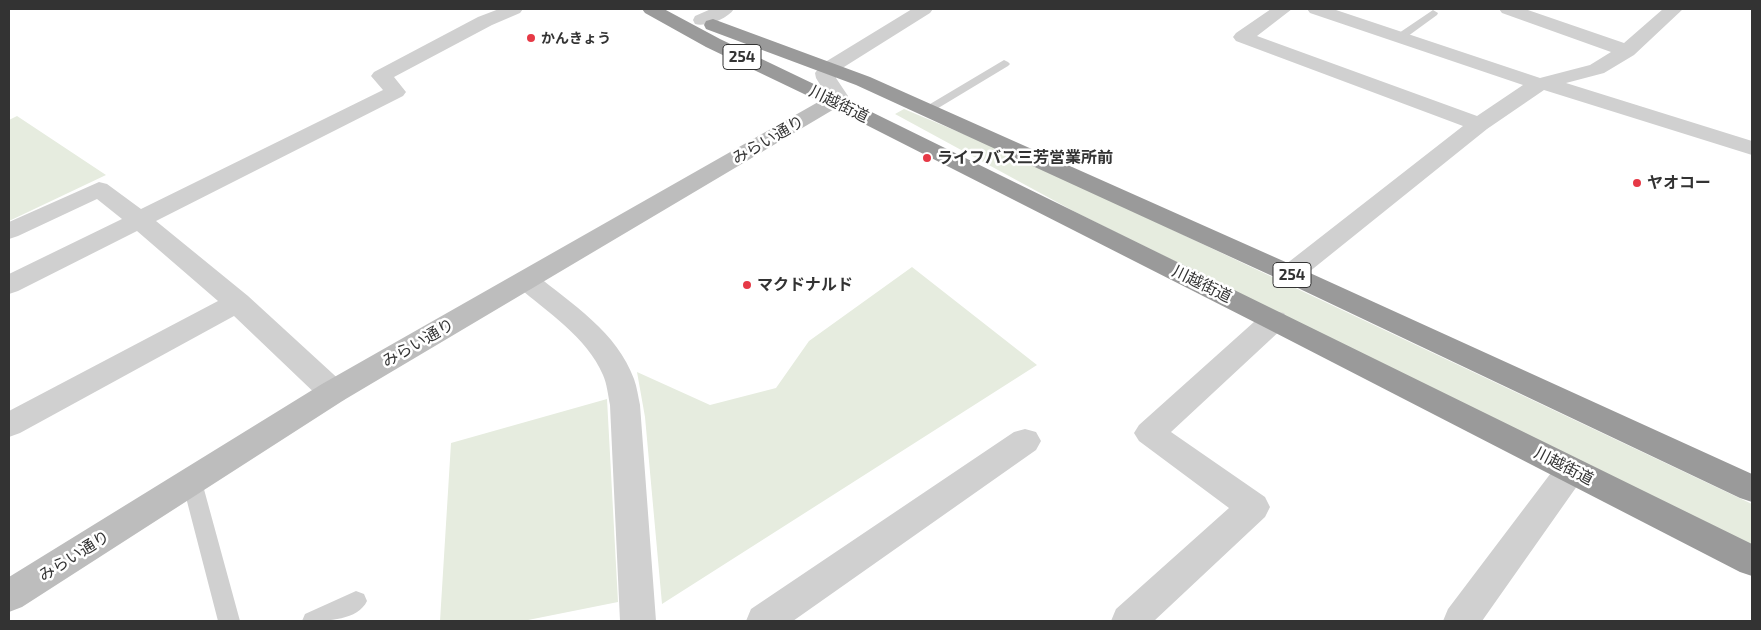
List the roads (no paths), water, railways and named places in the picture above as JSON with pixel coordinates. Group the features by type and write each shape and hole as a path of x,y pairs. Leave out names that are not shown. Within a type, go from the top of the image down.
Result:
{"highway":[{"name":"川越街道","path":"651,9 713,43 834,101 1274,320 1752,561"},
{"name":"川越街道","path":"670,9 863,81 1290,274 1752,489"}],"street":[{"path":"9,285 396,92 381,76 485,20 514,9"},
{"path":"702,20 725,9"},
{"path":"834,101 838,96 826,78 829,68 924,9"},
{"path":"1283,9 1243,37 1479,124"},
{"path":"1316,9 1542,84 1752,148"},
{"path":"1508,9 1627,52"},
{"path":"1290,274 1479,124 1542,84 1597,69 1627,52 1664,10"},
{"name":"みらい通り","path":"9,596 333,392 834,101"},
{"path":"9,231 99,189 140,219 238,302 333,392"},
{"path":"526,280 583,328 604,352 618,374 625,405 638,621"},
{"path":"9,425 238,302"},
{"path":"1130,621 1253,507 1150,433 1274,320"},
{"path":"764,621 1025,441"},
{"path":"1461,621 1570,470"}],"lane":[{"path":"1400,37 1433,13"},
{"path":"926,110 1004,64"},
{"path":"192,482 229,621"},
{"path":"314,621 356,601"}],"place":[{"name":"かんきょう","path":"531,38"},
{"name":"ライフバス三芳営業所前","path":"927,158"},
{"name":"ヤオコー","path":"1637,183"},
{"name":"マクドナルド","path":"747,285"}]}
